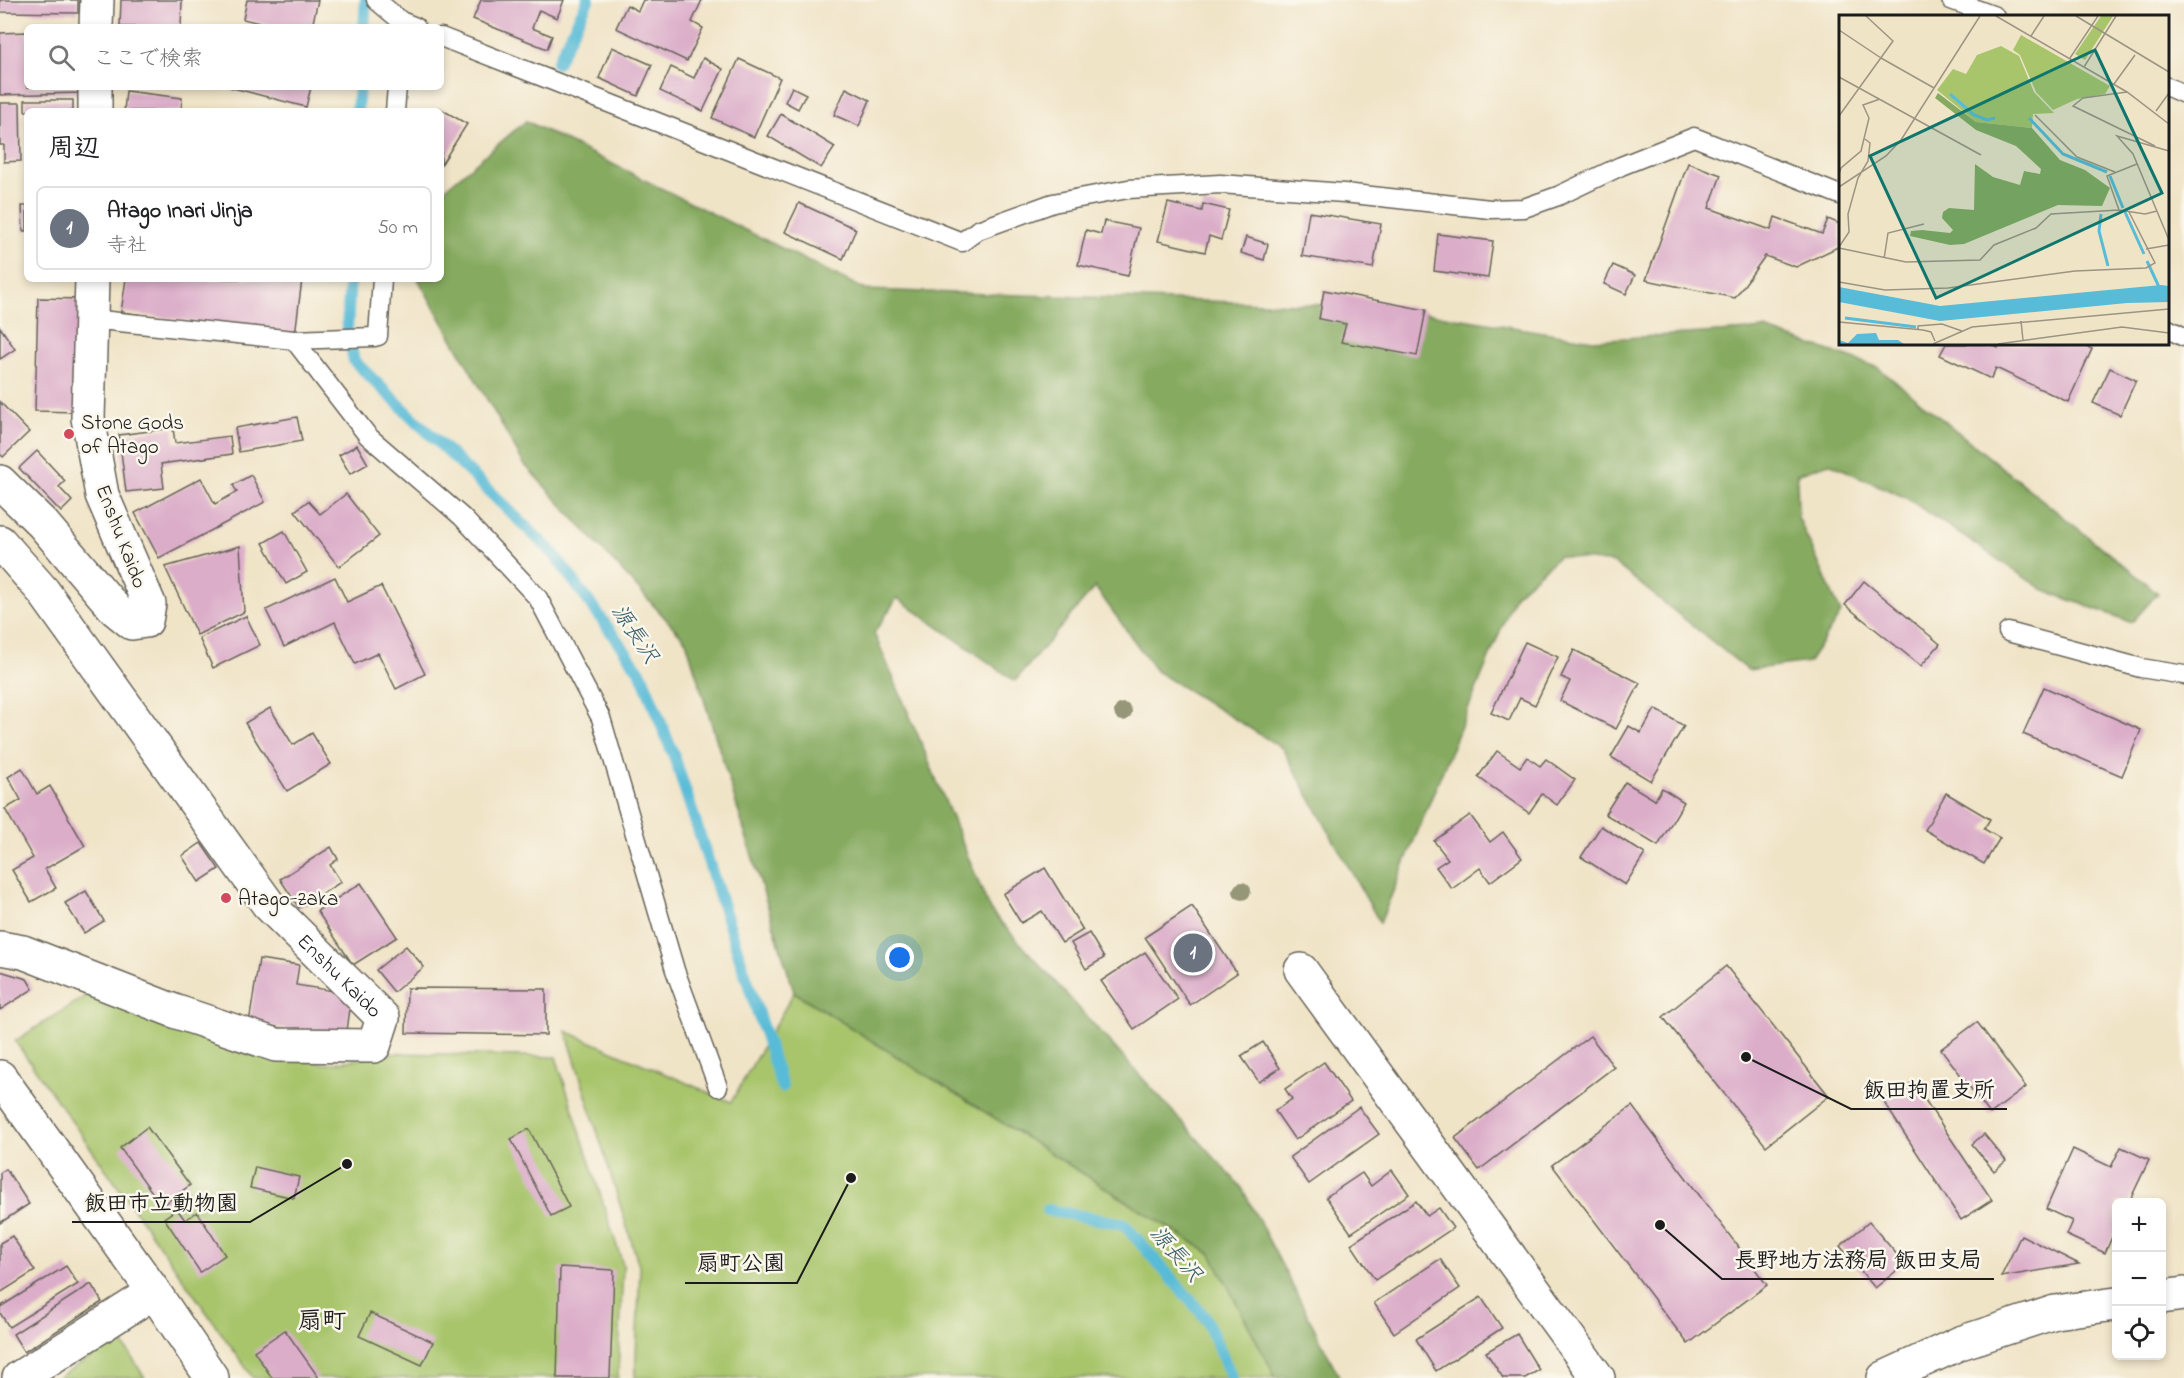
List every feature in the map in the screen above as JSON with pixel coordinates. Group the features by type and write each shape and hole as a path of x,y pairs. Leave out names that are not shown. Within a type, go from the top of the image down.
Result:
{"main road":[{"path":"96,24 97,0"},
{"path":"95,90 95,108"},
{"name":"Enshu Kaido","path":"0,482 44,524 116,610 132,623 146,621 149,604 102,495 88,418 92,282"},
{"name":"Enshu Kaido","path":"0,542 43,591 268,904 382,1018 374,1046 276,1045 177,1012 23,952 0,948"},
{"path":"1301,970 1598,1378"},
{"path":"0,1077 154,1292 212,1378"},
{"path":"20,1378 154,1292"},
{"path":"2166,1296 2184,1294"},
{"path":"1884,1378 1960,1343 2055,1312 2112,1305"}],"lane":[{"path":"376,0 402,22"},
{"path":"1951,0 1992,15"},
{"path":"444,38 962,242 978,230 1053,203 1128,189 1220,184 1344,193 1490,210 1524,208 1558,196 1621,166 1694,137 1839,195"},
{"path":"2169,87 2184,94"},
{"path":"395,108 396,90"},
{"path":"90,320 294,340 374,337 378,336 382,282"},
{"path":"2169,330 2184,338"},
{"path":"294,340 368,436 462,517 538,598 601,718 675,970 718,1087"},
{"path":"2008,632 2141,668 2184,675"}],"green space":[{"path":"526,121 866,290 1388,307 1593,340 1765,329 1877,367 2158,593 2132,622 2045,591 1906,498 1829,463 1797,474 1798,517 1841,613 1809,662 1748,670 1614,563 1559,556 1515,595 1380,923 1282,748 1156,671 1095,587 1015,681 897,598 874,633 990,910 1242,1188 1340,1378 1276,1378 1211,1254 794,992 686,641 524,464 420,282 444,282 444,189"},
{"path":"794,992 1211,1254 1276,1378 635,1378 640,1269 566,1031 731,1102"},
{"path":"90,993 235,1049 327,1064 397,1053 556,1057 623,1265 618,1378 253,1378 15,1041"},
{"path":"120,1339 145,1378 57,1378"}],"building":[{"path":"0,0 78,0 78,13 0,12"},
{"path":"121,0 182,0 181,24 120,24"},
{"path":"247,0 318,0 313,24 264,24 243,19"},
{"path":"481,0 564,0 557,18 539,10 532,28 552,36 547,49 473,19"},
{"path":"643,0 702,0 692,22 703,28 687,61 616,28 627,5 638,11"},
{"path":"24,32 24,90 82,90 82,93 0,95 0,33"},
{"path":"612,47 652,65 638,96 599,78"},
{"path":"703,58 723,69 703,111 660,91 671,67 694,78"},
{"path":"739,59 780,78 754,137 712,118"},
{"path":"792,87 806,94 798,109 785,102"},
{"path":"846,88 870,100 859,126 834,115"},
{"path":"241,90 310,90 306,107"},
{"path":"126,91 182,98 181,108 124,108"},
{"path":"25,100 73,100 73,108 25,108"},
{"path":"0,103 20,103 21,161 4,162 4,145 0,145"},
{"path":"444,111 467,124 444,160"},
{"path":"781,114 835,147 821,168 768,136"},
{"path":"1688,163 1721,175 1709,208 1771,230 1775,217 1822,234 1828,219 1839,224 1839,246 1796,267 1765,256 1735,298 1646,280"},
{"path":"799,203 856,229 843,259 785,232"},
{"path":"1168,203 1202,211 1203,204 1229,210 1221,240 1209,236 1205,252 1158,241"},
{"path":"22,206 24,206 24,231"},
{"path":"1309,212 1381,224 1373,268 1302,256"},
{"path":"1104,221 1139,228 1128,276 1078,265 1086,230 1101,234"},
{"path":"1438,234 1493,241 1488,278 1434,271"},
{"path":"1246,237 1268,244 1264,260 1241,253"},
{"path":"1613,265 1635,275 1626,294 1604,284"},
{"path":"126,282 302,282 295,335 121,312"},
{"path":"1324,290 1426,310 1417,356 1341,342 1346,324 1319,319"},
{"path":"38,298 80,299 77,412 35,411"},
{"path":"0,327 15,349 0,359"},
{"path":"1945,345 1992,345 1998,348 2000,345 2083,345 2092,349 2068,402 1996,368 1991,379 1940,355"},
{"path":"2110,368 2136,380 2120,415 2093,403"},
{"path":"0,402 29,432 3,457 0,454"},
{"path":"297,417 302,441 239,452 235,428"},
{"path":"173,428 175,443 230,436 232,454 161,464 164,488 126,492 119,435"},
{"path":"357,445 368,464 350,474 339,455"},
{"path":"37,451 65,481 59,487 72,501 61,512 19,468"},
{"path":"251,475 265,502 159,558 135,513 201,478 215,504 237,492 233,485"},
{"path":"346,494 379,536 339,567 295,511 308,501 320,514"},
{"path":"284,531 307,572 286,584 263,543"},
{"path":"240,546 244,612 197,635 165,567"},
{"path":"335,577 347,602 381,586 425,674 396,689 378,653 355,664 335,622 284,647 266,610"},
{"path":"1864,581 1940,644 1921,666 1845,605"},
{"path":"246,616 260,645 213,668 199,638"},
{"path":"1525,642 1558,657 1535,705 1520,698 1509,721 1491,713"},
{"path":"1574,650 1640,683 1616,729 1560,701 1570,681 1561,677"},
{"path":"2044,687 2141,730 2122,776 2023,734"},
{"path":"270,708 293,745 312,733 331,764 287,791 245,723"},
{"path":"1655,709 1684,726 1651,781 1611,757 1629,726 1641,733"},
{"path":"1497,751 1520,767 1527,757 1540,766 1546,759 1575,780 1557,805 1542,794 1529,813 1478,777"},
{"path":"22,768 37,794 50,786 85,846 45,869 56,888 31,902 12,870 33,858 5,809 21,800 8,777"},
{"path":"1625,782 1655,800 1662,788 1684,802 1658,846 1605,814"},
{"path":"1946,793 1990,819 1984,829 2000,838 1984,864 1925,830"},
{"path":"1470,815 1490,842 1503,832 1522,858 1490,882 1480,868 1452,889 1436,867 1448,859 1434,841"},
{"path":"1601,826 1645,854 1625,885 1581,857"},
{"path":"201,843 219,869 199,882 182,856"},
{"path":"331,847 338,859 330,865 341,882 299,908 280,879"},
{"path":"1045,868 1083,930 1062,943 1042,911 1021,923 1003,894"},
{"path":"361,883 397,937 353,965 317,911"},
{"path":"86,891 104,921 84,933 65,903"},
{"path":"1192,906 1237,973 1190,1005 1145,937"},
{"path":"1089,933 1104,958 1086,969 1071,943"},
{"path":"406,946 424,967 394,992 376,970"},
{"path":"1145,952 1178,999 1134,1029 1101,981"},
{"path":"259,959 299,965 296,985 352,994 346,1038 249,1023"},
{"path":"1726,966 1829,1096 1766,1146 1663,1017"},
{"path":"0,971 27,979 33,989 0,1010"},
{"path":"407,988 546,989 546,1035 406,1033"},
{"path":"1977,1022 2026,1087 1990,1114 1941,1049"},
{"path":"1590,1036 1614,1067 1479,1170 1455,1138"},
{"path":"1263,1042 1280,1068 1259,1082 1241,1056"},
{"path":"1324,1062 1351,1101 1295,1140 1275,1111 1292,1099 1285,1089"},
{"path":"1913,1082 1992,1200 1961,1220 1883,1101"},
{"path":"1632,1106 1767,1285 1688,1344 1552,1165"},
{"path":"1359,1107 1379,1134 1309,1184 1290,1157"},
{"path":"147,1127 190,1185 162,1206 120,1148"},
{"path":"529,1129 569,1207 551,1216 511,1139"},
{"path":"1984,1134 2006,1161 1994,1171 1972,1144"},
{"path":"2121,1147 2149,1160 2131,1198 2112,1198 2112,1237 2105,1253 2066,1235 2072,1221 2046,1209 2073,1149 2111,1167"},
{"path":"255,1167 299,1177 294,1198 250,1188"},
{"path":"6,1169 29,1204 0,1223 0,1173"},
{"path":"1392,1170 1409,1194 1351,1233 1326,1197 1362,1173 1371,1186"},
{"path":"1416,1201 1427,1216 1439,1208 1453,1228 1375,1280 1351,1244"},
{"path":"177,1209 185,1220 197,1212 225,1255 200,1272 164,1218"},
{"path":"1869,1222 1905,1264 1875,1288 1840,1246"},
{"path":"2021,1235 2079,1264 2001,1277"},
{"path":"12,1236 35,1271 0,1293 0,1243"},
{"path":"1440,1259 1460,1288 1394,1333 1374,1303"},
{"path":"66,1266 78,1284 9,1327 0,1313 0,1307"},
{"path":"560,1267 614,1270 610,1378 557,1378"},
{"path":"91,1284 102,1302 24,1352 13,1334"},
{"path":"1481,1297 1502,1328 1436,1371 1416,1339"},
{"path":"370,1313 433,1342 422,1365 359,1336"},
{"path":"285,1330 319,1378 272,1378 254,1351"},
{"path":"1517,1334 1539,1370 1525,1378 1503,1378 1486,1352"}],"waterway":[{"name":"源長沢","path":"364,24 366,0"},
{"path":"557,63 588,0"},
{"name":"源長沢","path":"357,108 359,90"},
{"name":"源長沢","path":"350,282 347,329 354,361 554,554 641,673 674,756 782,1087"},
{"name":"源長沢","path":"1048,1210 1124,1224 1205,1317 1232,1378"}],"place":[{"name":"Stone Gods of Atago","path":"69,434"},
{"name":"Atago-zaka","path":"226,898"},
{"name":"Atago Inari Jinja","path":"1193,953"},
{"name":"飯田拘置支所","path":"1746,1057"},
{"name":"飯田市立動物園","path":"347,1164"},
{"name":"扇町公園","path":"851,1178"},
{"name":"長野地方法務局 飯田支局","path":"1660,1225"}],"district":[{"name":"扇町","path":"322,1320"}]}
